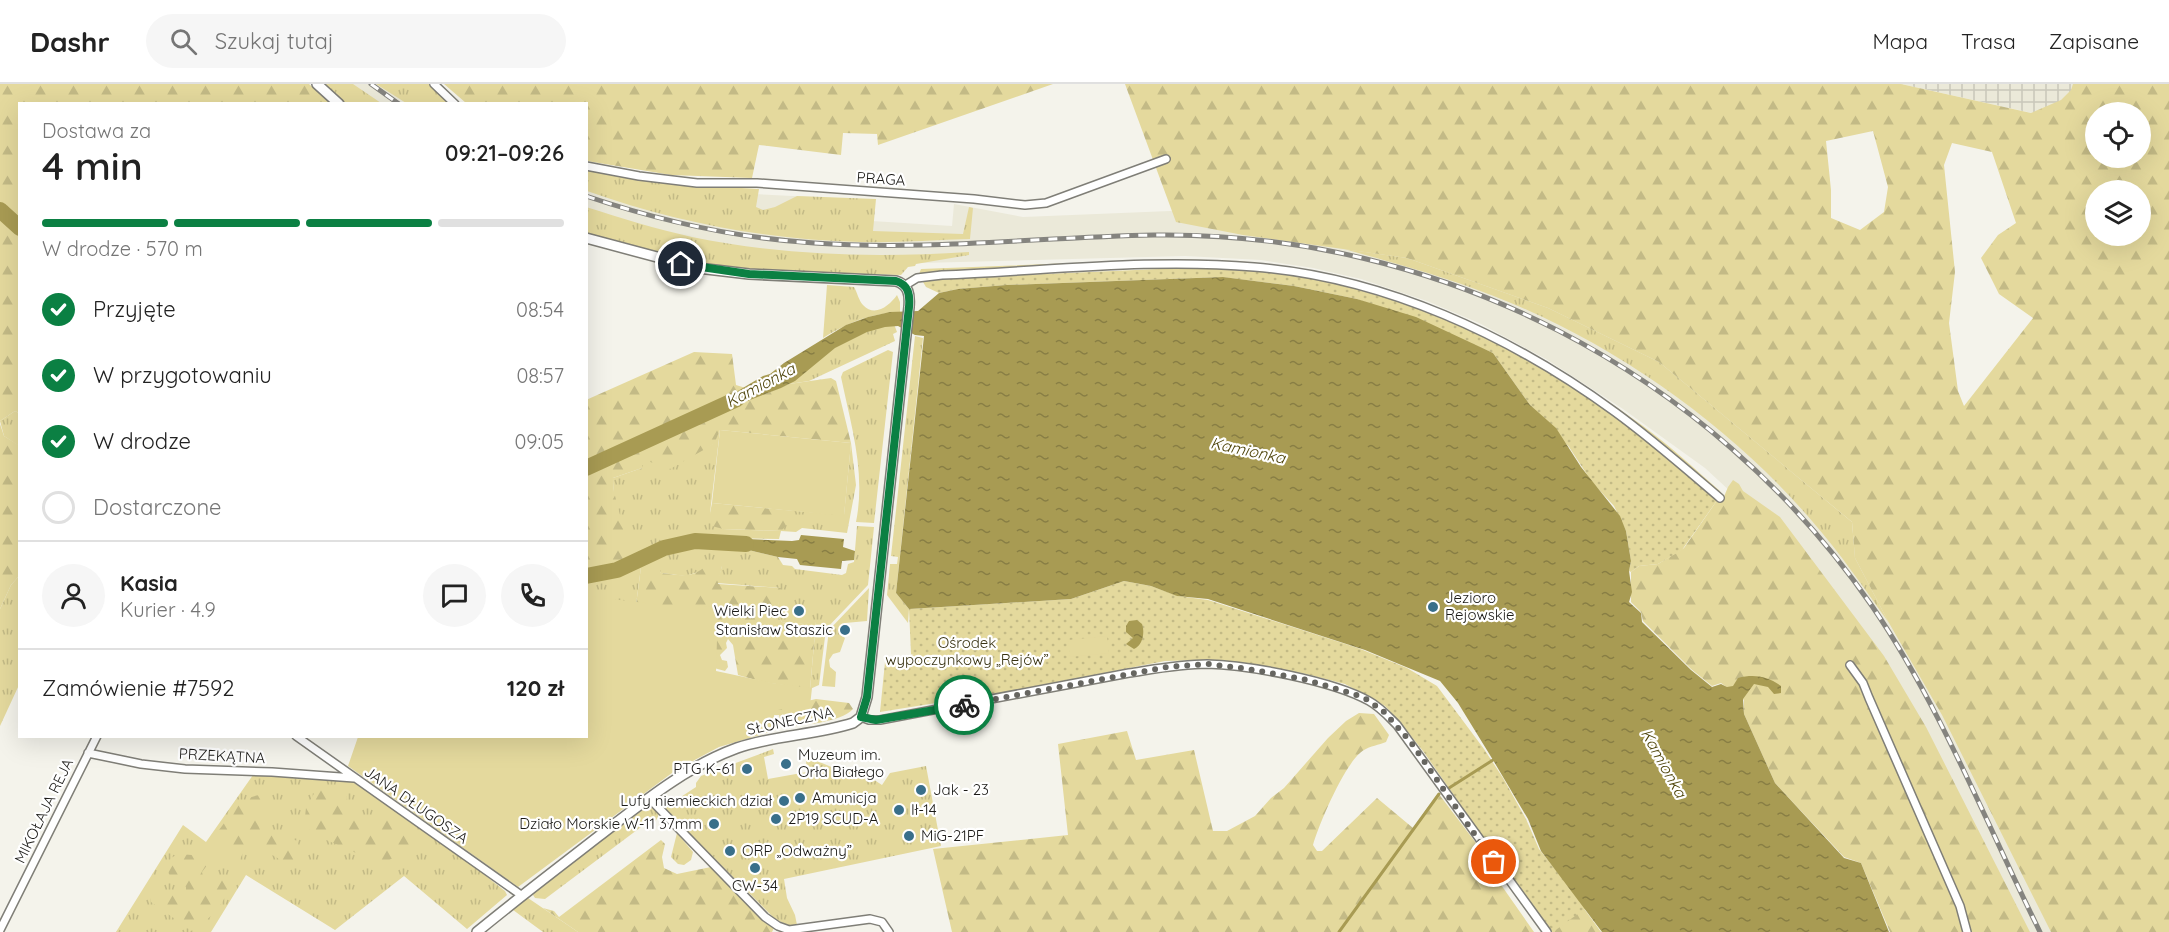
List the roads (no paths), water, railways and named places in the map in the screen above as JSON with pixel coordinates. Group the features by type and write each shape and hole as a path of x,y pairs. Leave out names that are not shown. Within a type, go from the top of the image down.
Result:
{"street":[{"path":"317,84 337,102"},
{"path":"434,84 453,102"},
{"name":"PRAGA","path":"588,166 639,176 697,183 757,183 1030,205 1046,203 1166,159"},
{"path":"588,239 698,268 749,274 896,281 909,292 867,697 861,717"},
{"path":"903,285 917,278 942,275 1168,264 1256,267 1348,283 1426,308 1470,327 1542,365 1615,412 1720,498"},
{"name":"SŁONECZNA","path":"477,932 521,895 649,798 692,768 737,748 759,741 848,724 861,717 880,720 1148,670 1208,664 1301,678 1354,694 1379,707 1397,725 1547,932"},
{"path":"1850,665 1866,691 1960,906 1967,932"},
{"name":"MIKOŁAJA REJA","path":"0,930 96,738"},
{"name":"JANA DŁUGOSZA","path":"299,738 521,895"},
{"name":"PRZEKĄTNA","path":"88,753 141,764 185,769 354,778"},
{"path":"649,798 765,917 778,926 794,930 870,919 882,922 889,932"}],"water":[{"name":"Jezioro Rejowskie","path":"1223,277 1294,286 1357,299 1416,317 1493,353 1530,405 1556,428 1581,467 1620,516 1626,531 1631,561 1629,571 1632,592 1629,602 1641,613 1642,622 1691,670 1712,687 1721,684 1727,687 1733,686 1738,678 1750,676 1765,678 1781,686 1781,693 1774,694 1768,687 1754,684 1743,699 1744,714 1775,783 1844,858 1861,863 1889,932 1602,932 1541,851 1528,819 1493,760 1458,703 1440,681 1365,650 1208,599 1177,596 1151,586 1124,581 1071,599 909,609 896,593 924,336 915,335 898,326 867,332 835,348 795,381 781,388 719,412 716,404 770,374 846,325 890,312 918,311 939,293 1006,285"},
{"path":"801,535 844,539 843,547 855,551 854,560 842,561 841,569 800,565 797,559 778,557 724,544 724,538 792,541 799,540"},
{"path":"1137,620 1142,624 1143,634 1139,645 1134,649 1126,644 1133,638 1126,632 1126,626 1129,621"}],"waterway":[{"name":"Kamionka","path":"0,210 18,226"},
{"name":"Kamionka","path":"588,467 737,399"},
{"name":"Kamionka","path":"588,576 617,570 664,548 695,541 746,544"},
{"path":"1449,788 1493,760"},
{"path":"1339,932 1439,794"}],"railway":[{"path":"371,84 396,102"},
{"path":"588,197 670,221 727,233 814,243 941,245 1154,235 1260,240 1363,258 1463,289 1559,331 1649,384 1731,448 1806,522 1872,606 1920,684 1962,766 2040,932"}],"place":[{"name":"Jezioro Rejowskie","path":"1433,607"},
{"name":"Wielki Piec","path":"799,611"},
{"name":"Stanisław Staszic","path":"845,630"},
{"name":"Muzeum im. Orła Białego","path":"786,764"},
{"name":"PTG K-61","path":"747,769"},
{"name":"Jak - 23","path":"921,790"},
{"name":"Amunicja","path":"800,798"},
{"name":"Lufy niemieckich dział","path":"784,801"},
{"name":"Ił-14","path":"899,810"},
{"name":"2P19 SCUD-A","path":"776,819"},
{"name":"Działo Morskie W-11 37mm","path":"714,824"},
{"name":"MiG-21PF","path":"909,836"},
{"name":"ORP „Odważny”","path":"730,851"},
{"name":"CW-34","path":"755,868"}],"park label":[{"name":"Ośrodek wypoczynkowy „Rejów”","path":"967,652"}]}
